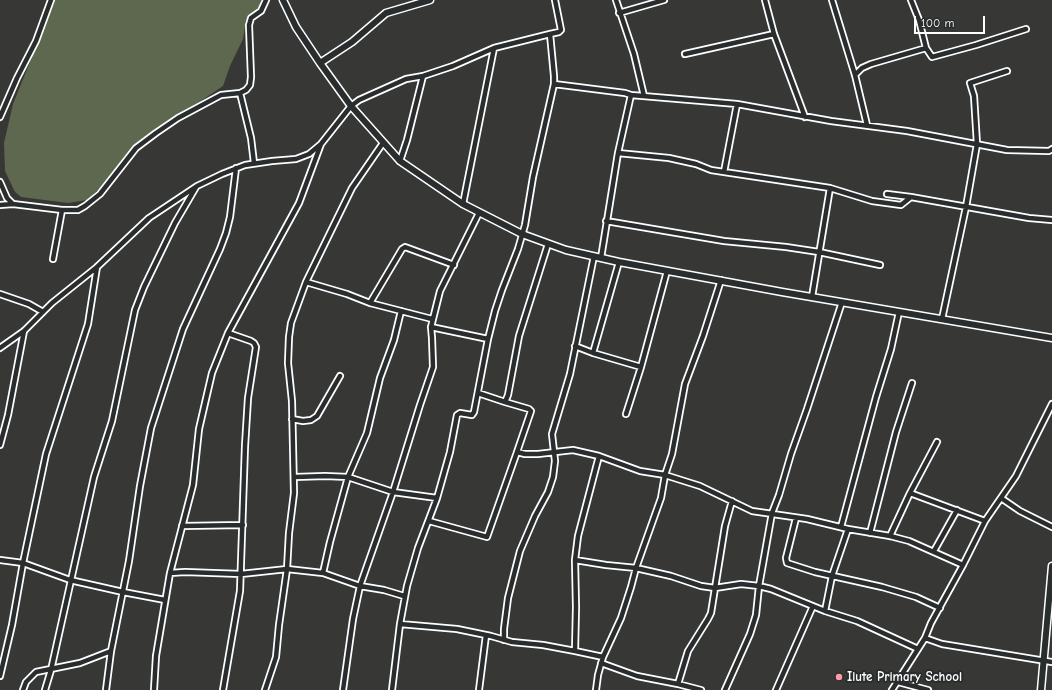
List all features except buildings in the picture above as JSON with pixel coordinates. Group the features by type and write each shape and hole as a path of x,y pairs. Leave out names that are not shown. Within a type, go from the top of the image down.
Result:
{"main road":[{"path":"283,0 296,27 351,106 400,161 462,204 522,234 566,250 619,262 1052,338"},
{"path":"320,63 352,42 386,13 430,0"},
{"path":"1041,690 1052,566"}],"street":[{"path":"0,118 17,78 36,42 51,0"},
{"path":"0,205 13,204 62,210 78,210 100,194 136,148 178,118 221,94 240,93 246,90 250,85 251,77 248,25 251,18 261,11 266,0"},
{"path":"0,348 24,331 62,295 97,268 149,218 197,186 236,168 254,163 296,159 309,154 321,144 351,106 359,100 382,89 406,79 423,76 467,61 494,48 558,32 561,30 555,0"},
{"path":"616,0 619,13 634,54 644,96"},
{"path":"619,13 664,0"},
{"path":"765,0 774,34 805,117"},
{"path":"832,0 855,74 867,125"},
{"path":"911,0 919,20 926,48 930,56 934,57 1026,29"},
{"path":"392,690 404,596 418,548 437,498 450,452 457,415 460,413 470,415 473,414 488,339 502,290 518,249 522,234 554,84 550,34"},
{"path":"685,54 774,34"},
{"path":"462,204 494,48"},
{"path":"855,74 862,68 871,64 926,48"},
{"path":"942,319 966,207 977,144 974,96 970,83 1006,71"},
{"path":"400,161 407,140 423,76"},
{"path":"554,84 631,95 736,104 805,117 867,125 1007,150 1049,152 1052,149"},
{"path":"240,93 251,138 254,163"},
{"path":"601,258 618,153 631,95"},
{"path":"724,172 736,104"},
{"path":"265,690 276,657 294,493 295,477 291,380 288,362 291,323 306,282 352,188 383,143"},
{"path":"154,690 156,656 165,600 170,573 195,474 199,429 212,374 228,333 299,204 321,144"},
{"path":"618,153 669,158 696,164 711,170 830,188 872,201 901,205 911,197"},
{"path":"106,690 111,651 135,527 140,486 152,428 182,329 220,249 226,233 230,216 236,168"},
{"path":"0,182 7,198 13,204"},
{"path":"45,690 51,670 94,477 112,421 135,310 144,286 175,222 197,186"},
{"path":"812,297 830,188"},
{"path":"887,194 1029,218 1052,220"},
{"path":"53,258 62,210"},
{"path":"343,690 353,618 360,586 393,492 433,367 432,338 430,328 440,291 480,213"},
{"path":"606,221 724,241 819,252 880,265"},
{"path":"505,402 508,395 519,336 548,244"},
{"path":"370,303 402,249 405,247 454,265"},
{"path":"504,640 508,598 520,551 535,516 550,487 555,461 552,434 570,374 594,256"},
{"path":"593,352 619,262"},
{"path":"0,676 46,454 88,324 97,268"},
{"path":"626,414 641,367 667,271"},
{"path":"596,690 601,663 621,618 636,568 661,498 665,476 672,454 685,384 703,336 721,280"},
{"path":"306,282 347,294 370,303 432,319"},
{"path":"0,294 30,304 43,312"},
{"path":"725,690 750,634 756,615 759,586 772,513 781,488 790,454 807,409 842,302"},
{"path":"323,573 348,477 366,433 380,378 394,340 401,311"},
{"path":"841,527 876,397 892,349 899,312"},
{"path":"430,328 488,339"},
{"path":"0,445 8,415 24,331"},
{"path":"222,690 237,614 241,574 248,398 256,347 251,341 228,333"},
{"path":"576,346 641,367"},
{"path":"292,419 303,421 311,420 317,416 340,376"},
{"path":"870,533 896,432 912,383"},
{"path":"429,521 487,537 531,411 529,409 478,393"},
{"path":"892,690 926,638 931,623 985,521 1016,476 1052,404"},
{"path":"890,536 910,493 937,442"},
{"path":"517,452 525,454 554,453 574,450 599,456 649,474 665,476 700,486 752,511 772,513 890,536 909,541 963,565"},
{"path":"575,651 575,560 578,534 599,456"},
{"path":"295,477 348,477 393,492 437,498"},
{"path":"910,493 985,521"},
{"path":"1001,498 1020,511 1052,527"},
{"path":"678,684 688,651 710,616 725,526 732,501"},
{"path":"934,551 957,510"},
{"path":"796,518 788,546 787,563 832,576 882,587 916,597 940,608"},
{"path":"182,526 243,525"},
{"path":"825,611 832,576 848,529"},
{"path":"0,560 23,563 70,580 165,600"},
{"path":"575,560 636,568 671,576 701,586 715,588 741,584 771,589 825,611 857,621 918,649"},
{"path":"170,573 185,572 241,574 286,569 323,573 360,586 384,590 404,596"},
{"path":"776,690 813,606"},
{"path":"400,624 456,629 504,640 604,657"},
{"path":"479,690 486,635"},
{"path":"926,638 942,644 1020,656 1044,662 1052,662"},
{"path":"23,690 26,682 36,672 80,664 111,651"},
{"path":"601,663 637,676 701,690"},
{"path":"898,682 928,690"}],"green space":[{"path":"55,0 261,0 259,9 246,20 243,39 230,66 223,86 137,144 110,179 87,200 68,203 21,197 15,192 5,171 4,143 13,104"}],"place":[{"name":"Ilute Primary School","path":"839,677"}]}
